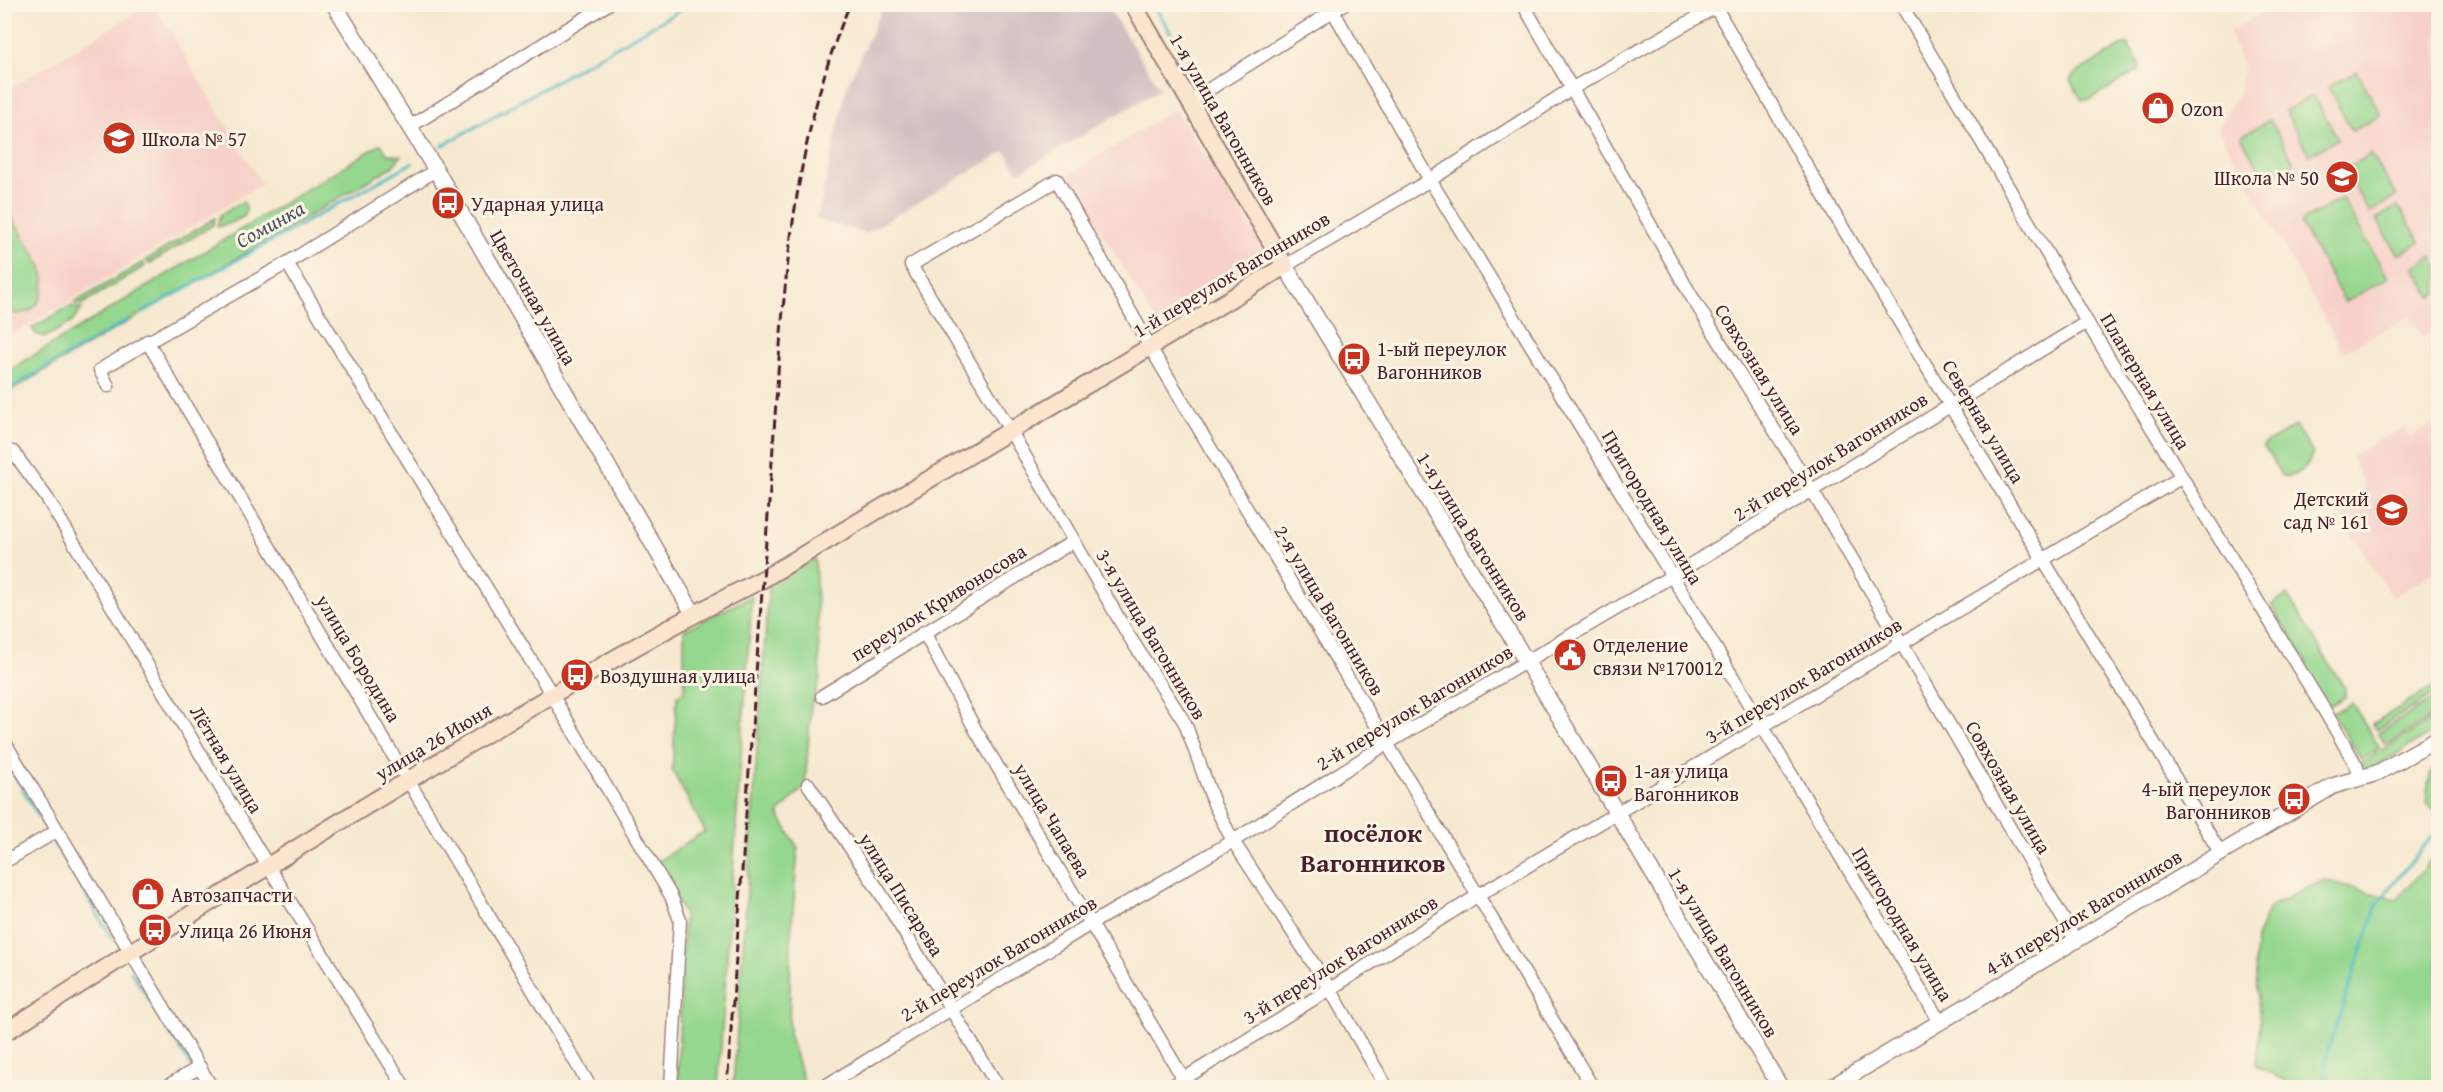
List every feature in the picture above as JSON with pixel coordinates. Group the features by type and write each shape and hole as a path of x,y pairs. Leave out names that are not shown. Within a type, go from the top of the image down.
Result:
{"main road":[{"name":"1-я улица Вагонников","path":"1133,4 1285,266"},
{"name":"1-й переулок Вагонников","path":"763,579 1285,266"},
{"name":"улица 26 Июня","path":"4,1033 268,865 409,779 693,614 763,579"}],"street":[{"name":"Цветочная улица","path":"334,4 436,170 693,614"},
{"path":"409,127 608,4"},
{"name":"Совхозная улица","path":"1523,4 1692,297 1811,489 2076,939"},
{"name":"Планерная улица","path":"1901,4 2087,322 2332,724 2360,776"},
{"name":"1-й переулок Вагонников","path":"1285,266 1430,180 1571,89 1718,6"},
{"name":"Северная улица","path":"1718,6 1832,210 2221,854"},
{"path":"1189,102 1338,8"},
{"name":"Пригородная улица","path":"1338,8 1430,180 1672,576 1761,728 1940,1022"},
{"path":"108,386 100,370 147,341 287,263 436,170"},
{"name":"2-я улица Вагонников","path":"911,265 1057,180 1150,346 1593,1088"},
{"path":"287,263 671,896 680,920 671,1088"},
{"name":"3-я улица Вагонников","path":"911,265 1127,633 1185,723 1215,806 1233,841 1330,989 1387,1088"},
{"name":"1-я улица Вагонников","path":"1285,266 1526,661 1781,1088"},
{"name":"2-й переулок Вагонников","path":"822,1088 1092,923 1233,841 1386,744 1672,576 2087,322"},
{"name":"улица Бородина","path":"147,341 591,1088"},
{"name":"Лётная улица","path":"9,454 47,498 405,1088"},
{"name":"3-й переулок Вагонников","path":"1168,1088 1186,1083 1477,896 2182,477"},
{"name":"переулок Кривоносова","path":"822,696 1074,541"},
{"name":"улица Чапаева","path":"924,632 975,729 1186,1083"},
{"name":"4-й переулок Вагонников","path":"1830,1088 2333,786 2394,766 2439,739"},
{"path":"4,741 132,951 212,1088"},
{"name":"улица Писарева","path":"808,784 881,894 999,1088"},
{"path":"4,862 57,831"},
{"path":"165,1088 200,1067"}],"shaded area":[{"path":"884,4 1107,5 1160,89 1019,173 1005,151 866,233 817,220 847,86"},
{"name":"Школа № 57","path":"149,5 154,5 262,184 5,340 4,92"},
{"name":"Школа № 50","path":"2275,5 2438,5 2438,328 2424,337 2410,316 2343,352 2218,129 2238,94 2244,67 2229,32"},
{"path":"1175,109 1269,255 1157,324 1068,175"},
{"name":"Детский сад № 161","path":"2438,420 2438,569 2392,598 2349,529 2343,512 2362,499 2365,493 2365,486 2351,457 2404,427 2410,437"}],"green space":[{"path":"2123,45 2128,45 2140,65 2139,70 2089,100 2082,100 2070,80 2073,75"},
{"path":"2357,71 2381,115 2352,131 2328,87"},
{"path":"2313,95 2338,139 2309,155 2285,111"},
{"path":"2270,120 2294,163 2265,180 2241,136"},
{"path":"381,144 387,154 401,156 392,167 5,394 5,373"},
{"path":"2371,154 2397,196 2370,213 2344,170"},
{"path":"2342,198 2388,278 2345,302 2300,223"},
{"path":"243,201 246,207 245,216 217,227 220,215"},
{"path":"5,206 42,267 44,277 41,296 32,309 24,313 15,314 5,311"},
{"path":"2398,206 2420,241 2399,255 2376,219"},
{"path":"215,218 213,225 149,264 146,260"},
{"path":"2432,256 2438,267 2438,293 2432,297 2414,268"},
{"path":"143,262 145,266 81,305 74,303"},
{"path":"70,306 82,309 72,322 46,337 36,334 32,328"},
{"path":"2295,426 2313,453 2302,470 2293,475 2282,476 2263,445"},
{"path":"815,559 820,679 811,706 805,786 778,814 798,848 791,935 789,1033 805,1087 733,1088 769,583"},
{"path":"2287,595 2345,689 2345,697 2329,706 2304,671 2307,663 2271,605"},
{"path":"752,596 718,1087 677,1087 684,915 658,861 705,831 672,770 677,696 684,692 684,630"},
{"path":"2438,684 2438,692 2376,730 2372,724"},
{"path":"2438,696 2438,713 2386,745 2378,733"},
{"path":"2352,703 2380,748 2361,759 2332,713"},
{"path":"2438,716 2438,729 2372,769 2364,767 2361,763"},
{"path":"2438,767 2438,813 2426,804 2432,770"},
{"path":"2438,852 2438,1087 2339,1088 2291,1084 2256,1065 2260,1023 2255,964 2256,939 2269,907 2324,880 2397,900"}],"waterway":[{"name":"Соминка","path":"442,146 691,4"},
{"path":"1153,4 1176,41"},
{"name":"Соминка","path":"143,312 412,163"},
{"name":"Соминка","path":"4,392 128,320"},
{"path":"4,758 48,832"},
{"path":"2323,1088 2326,1056 2377,904 2438,829"},
{"path":"52,839 113,940"},
{"path":"131,971 192,1067"}],"railway":[{"path":"727,1088 778,367 790,243 799,182 812,122 828,62 850,4"}],"place":[{"name":"Ozon","path":"2158,108"},
{"name":"Школа № 57","path":"119,138"},
{"name":"Школа № 50","path":"2342,177"},
{"name":"Ударная улица","path":"448,203"},
{"name":"1-ый переулок Вагонников","path":"1354,359"},
{"name":"Детский сад № 161","path":"2392,510"},
{"name":"Отделение связи №170012","path":"1570,655"},
{"name":"Воздушная улица","path":"577,675"},
{"name":"1-ая улица Вагонников","path":"1611,781"},
{"name":"4-ый переулок Вагонников","path":"2294,799"},
{"name":"Автозапчасти","path":"148,894"},
{"name":"Улица 26 Июня","path":"155,930"}],"district":[{"name":"посёлок Вагонников","path":"1373,847"}]}
